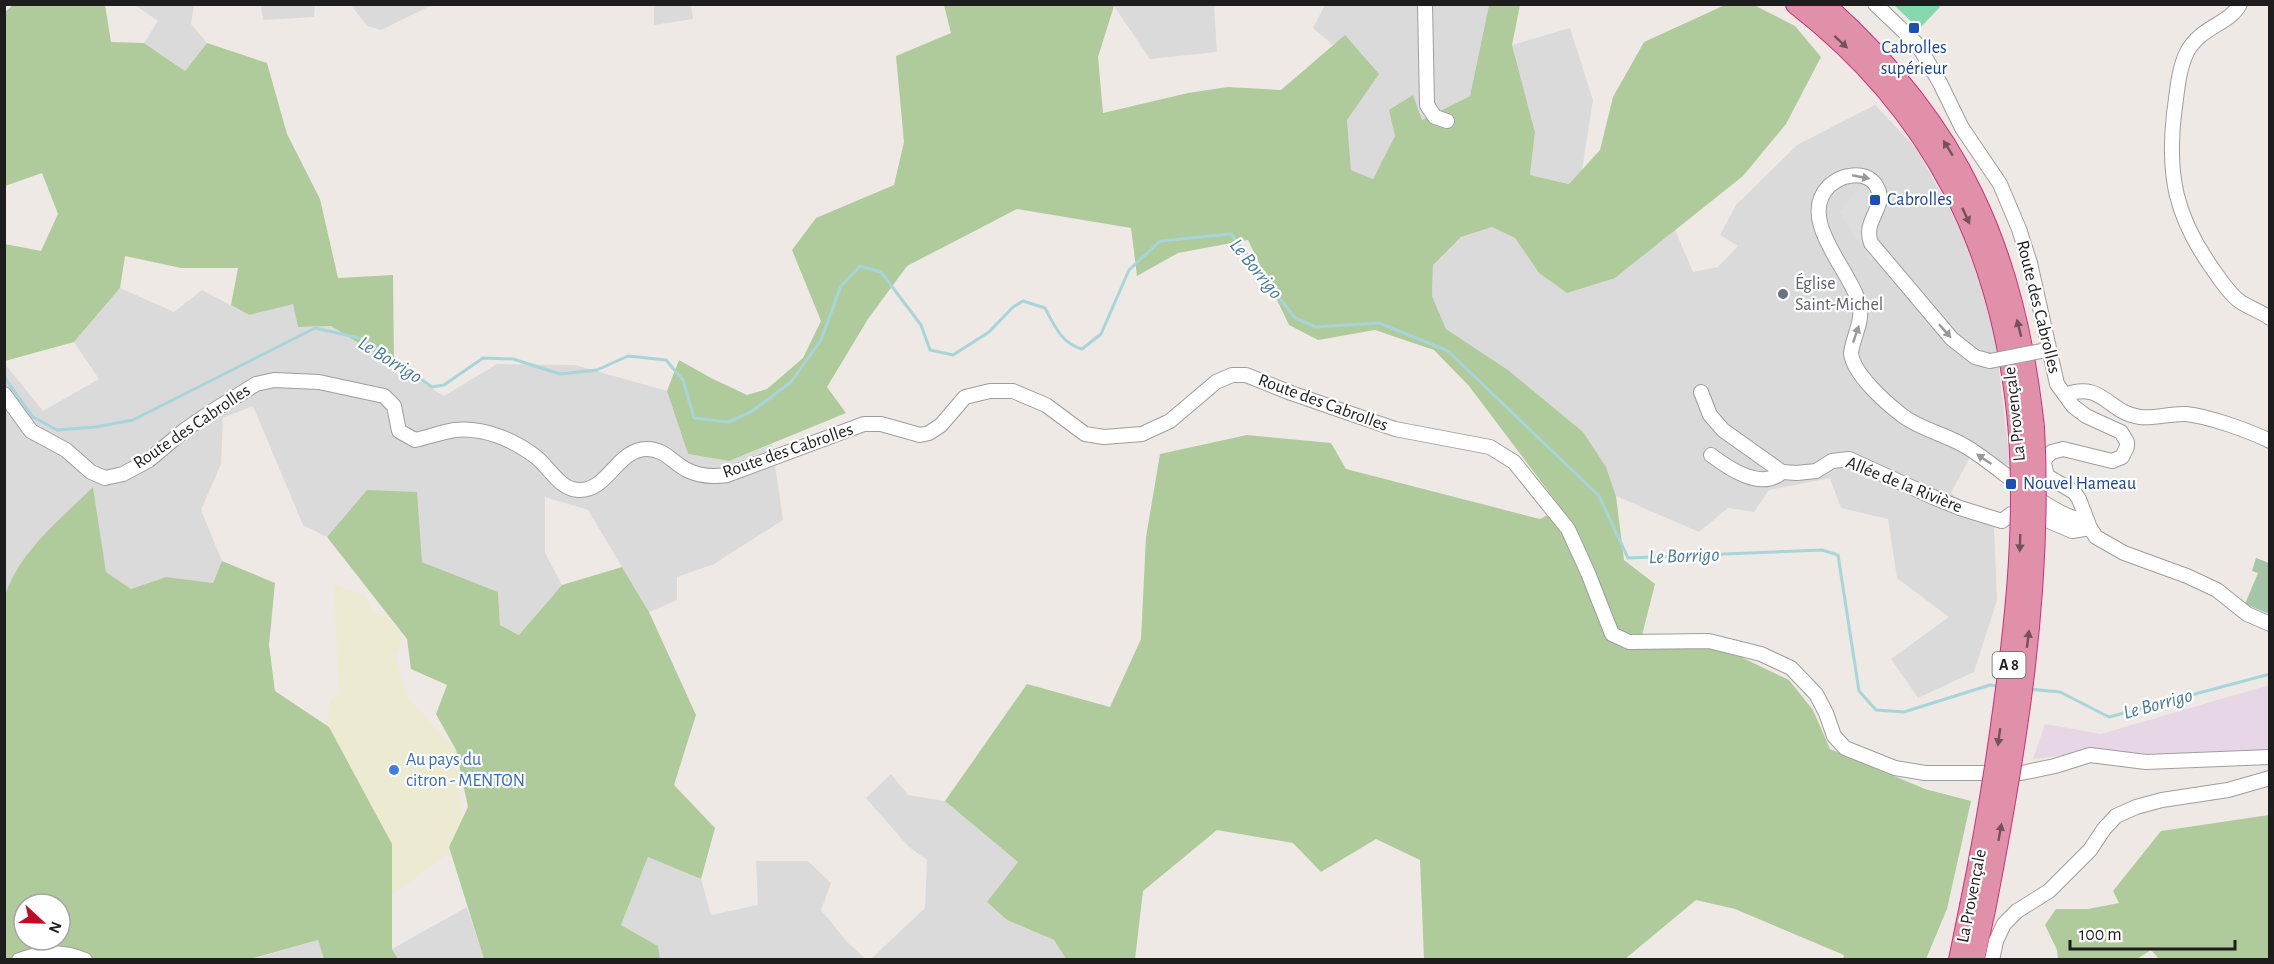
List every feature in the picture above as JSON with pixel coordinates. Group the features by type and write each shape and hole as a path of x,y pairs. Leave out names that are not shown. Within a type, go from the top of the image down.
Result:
{"highway":[{"name":"La Provençale","path":"1796,4 1850,51 1895,99 1922,135 1955,191 1976,237 1997,301 2026,425"},
{"name":"La Provençale","path":"1824,4 1878,56 1911,95 1949,149 1972,192 2000,258 2023,343 2026,425 2036,512 2032,603 2006,797 1978,908 1977,952 1957,960"}],"street":[{"path":"1425,4 1427,105 1435,117 1447,121"},
{"name":"Route des Cabrolles","path":"1875,4 1918,45 1962,128 2000,184 2016,221 2030,263 2045,350 2057,384 2073,406 2086,416 2121,432 2127,442 2122,457 2112,461 2063,449 2052,452 2046,457 2044,463 2047,476 2074,492 2096,537 2124,553 2187,576 2217,590 2247,614 2270,624"},
{"path":"2240,4 2229,18 2209,28 2193,41 2186,54 2178,82 2172,160 2176,198 2188,230 2202,254 2237,299 2270,318"},
{"path":"2045,350 1990,361 1975,357 1952,339 1871,243 1868,228 1876,212 1880,195 1871,179 1858,175 1845,176 1830,185 1822,198 1819,219 1827,241 1859,303 1859,325 1851,357 1864,379 1904,417 1930,432 1965,446 2057,512 2088,524"},
{"name":"Route des Cabrolles","path":"4,394 31,430 66,450 91,472 105,478 123,474 149,460 186,429 211,412 256,384 274,380 319,382 384,396 394,406 399,431 415,440 455,430 489,433 508,440 537,457 561,483 569,488 580,490 594,486 621,459 647,448 670,456 686,470 700,475 727,476 864,424 881,424 920,435 929,433 941,425 964,397 990,391 1013,391 1046,405 1085,434 1104,437 1142,434 1170,421 1216,382 1232,375 1246,375 1395,429 1490,447 1514,462 1568,529 1612,634 1629,642 1709,641 1761,654 1791,669 1816,694 1826,713 1833,736 1845,748 1895,768 1925,773 2021,773 2090,754 2146,762 2270,757"},
{"path":"2065,395 2085,390 2096,393 2126,412 2140,417 2186,414 2258,435 2270,441"},
{"path":"1701,392 1710,415 1723,430 1782,472"},
{"name":"Allée de la Rivière","path":"1711,455 1726,467 1742,475 1761,479 1777,477 1782,472 1816,471 1832,461 1842,458 1849,459 1960,508 2002,520 2011,514 2044,519 2072,531 2088,524"},
{"path":"1977,952 1996,941 2004,924 2017,911 2049,891 2090,850 2116,816 2136,807 2162,800 2228,790 2270,778"},
{"path":"19,960 39,953 55,953 74,955 85,960"}],"shaded area":[{"path":"1117,4 1219,5 1214,6 1217,52 1150,59 1114,6"},
{"path":"135,5 194,5 191,24 207,43 185,71 144,43 158,21"},
{"path":"261,5 315,5 314,17 263,20"},
{"path":"351,5 432,5 381,30 367,26"},
{"path":"654,5 691,5 693,19 654,25"},
{"path":"1325,5 1489,5 1470,96 1421,120 1395,136 1373,179 1351,170 1344,36 1333,45 1313,28"},
{"path":"1570,28 1593,100 1582,170 1570,184 1530,175 1535,132 1512,45"},
{"path":"1875,105 1916,148 1957,223 1978,269 1996,343 2010,465 1970,457 1951,493 1994,526 1997,600 1974,672 1918,698 1891,659 1949,617 1897,578 1888,519 1841,508 1830,478 1769,490 1754,512 1728,508 1699,532 1616,496 1606,467 1508,370 1446,329 1432,296 1433,265 1461,237 1492,227 1515,238 1539,273 1615,278 1675,230 1693,272 1718,267 1738,246 1720,235 1736,205 1797,145"},
{"path":"1865,181 1875,192 1867,223 1878,256 1871,261 1839,212"},
{"path":"120,288 174,312 202,290 249,315 294,303 298,327 331,326 444,396 497,364 575,365 667,391 688,454 729,461 772,444 783,520 714,564 677,577 677,600 649,612 588,510 545,497 545,553 562,585 520,635 500,625 498,592 422,562 367,490 327,537 303,525 253,406 223,418 221,464 201,510 222,561 213,583 166,577 131,589 106,573 93,488 5,599 5,364 43,411 99,379 74,342"},
{"path":"333,584 364,595 373,614 384,614 401,636 399,649 395,656 408,698 456,751 463,842 393,894 392,879 331,853 317,807 330,700 340,694"},
{"path":"2269,685 2269,757 2089,752 2033,759 2045,724 2101,734"},
{"path":"891,774 908,795 945,801 1018,862 1007,920 1054,940 1066,959 871,959 925,908 927,860 908,846 866,798"},
{"path":"648,857 701,879 711,915 758,905 756,861 808,861 831,883 821,910 848,943 866,959 660,959 658,946 621,925"},
{"path":"467,907 484,959 398,959 392,949"},
{"path":"318,940 324,959 250,960"}],"green space":[{"path":"13,5 105,5 111,42 144,43 185,71 207,43 267,63 287,134 320,199 338,278 393,275 394,365 331,326 298,327 293,304 249,315 231,305 238,268 181,268 125,256 120,288 74,342 5,361 5,244 41,251 58,214 42,173 5,186 4,13"},
{"path":"944,5 1117,5 1114,6 1098,57 1103,113 1188,93 1228,87 1281,90 1345,35 1379,74 1347,120 1351,170 1373,179 1395,136 1389,110 1413,95 1422,120 1470,96 1489,5 1520,5 1512,45 1535,132 1530,175 1569,184 1600,150 1613,97 1644,42 1725,5 1754,5 1795,26 1821,57 1786,124 1743,176 1615,278 1567,293 1539,273 1515,238 1492,227 1461,237 1433,265 1432,296 1446,329 1508,370 1583,432 1606,467 1616,496 1624,560 1655,584 1639,647 1722,648 1789,680 1813,710 1830,749 1925,789 1971,801 1947,909 1926,959 1843,959 1844,955 1735,909 1696,900 1625,959 1424,959 1420,860 1376,839 1321,872 1293,843 1217,830 1143,891 1135,959 1066,959 1054,940 1007,920 987,902 1018,862 945,801 1027,684 1110,707 1141,639 1146,537 1160,454 1247,435 1331,443 1346,469 1540,519 1561,508 1469,386 1434,350 1375,330 1318,340 1289,325 1248,240 1178,253 1137,276 1131,228 1017,209 907,266 868,319 827,387 846,413 729,461 688,454 667,391 679,360 747,395 767,389 803,358 821,321 792,250 816,218 894,185 904,142 896,56 951,33"},
{"path":"1894,5 1938,5 1940,7 1919,29"},
{"path":"93,487 106,572 131,589 166,577 213,583 222,561 275,583 269,645 275,691 329,727 392,844 392,949 398,959 324,959 318,940 250,959 5,959 4,599 19,566 54,525"},
{"path":"367,490 417,492 422,562 498,592 500,625 519,635 562,585 622,567 649,612 696,715 674,785 715,828 701,879 648,857 621,925 658,946 660,959 484,959 449,847 468,807 456,750 436,714 447,685 411,669 407,639 327,537"},
{"path":"2256,558 2269,563 2269,614 2245,604 2258,573 2252,571"},
{"path":"2269,815 2269,959 2159,959 2151,950 2137,959 2058,959 2057,950 2045,925 2056,909 2088,909 2119,903 2113,891 2161,831"}],"waterway":[{"name":"Le Borrigo","path":"4,377 33,417 57,430 95,427 133,420 315,328 364,339 432,387 444,385 483,358 513,359 560,374 597,370 628,356 666,360 683,380 694,418 728,422 751,412 791,382 821,340 841,286 860,266 881,272 921,325 930,350 953,355 989,332 1013,307 1023,301 1045,308 1064,338 1082,349 1101,334 1129,270 1160,241 1231,234 1295,318 1316,327 1379,323 1448,351 1599,496 1628,558 1822,550 1838,555 1859,691 1876,710 1904,712 1990,685 1998,686"},
{"name":"Le Borrigo","path":"2028,689 2060,692 2109,717 2270,674"}],"place":[{"name":"Cabrolles supérieur","path":"1914,28"},
{"name":"Cabrolles","path":"1875,200"},
{"name":"Église Saint-Michel","path":"1783,294"},
{"name":"Nouvel Hameau","path":"2011,484"},
{"name":"Au pays du citron - MENTON","path":"394,770"}]}
